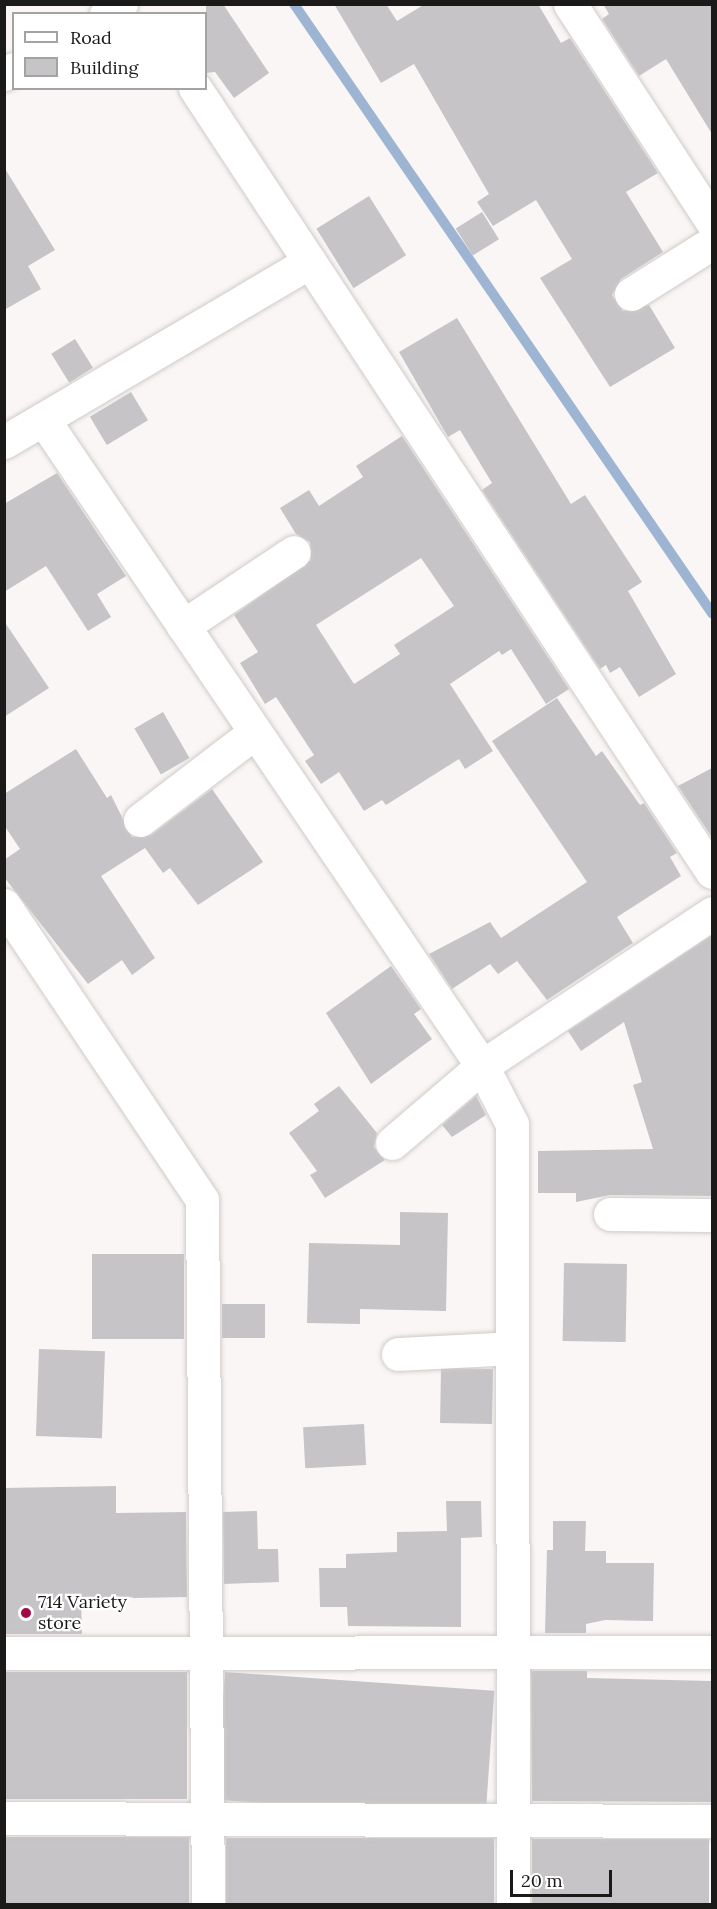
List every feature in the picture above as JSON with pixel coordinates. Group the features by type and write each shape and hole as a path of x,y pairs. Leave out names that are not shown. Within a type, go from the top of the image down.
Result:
{"street":[{"path":"570,4 712,222"},
{"path":"196,90 712,872"},
{"path":"631,294 712,243"},
{"path":"4,442 310,262"},
{"path":"43,419 482,1066 512,1124 513,1905"},
{"path":"183,626 294,552"},
{"path":"140,820 255,732"},
{"path":"4,904 202,1200 210,1653 208,1905"},
{"path":"392,1143 482,1066 712,913"},
{"path":"610,1214 712,1215"},
{"path":"398,1353 512,1348"},
{"path":"4,1653 712,1652"},
{"path":"4,1818 712,1821"}],"building":[{"path":"206,4 223,4 269,73 234,98 215,72 207,73"},
{"path":"334,4 386,4 397,21 425,4 538,4 561,43 570,38 658,173 626,192 663,252 621,279 612,295 623,311 649,305 675,348 610,387 540,278 572,259 536,200 493,226 477,202 489,194 414,64 381,83"},
{"path":"603,4 712,4 712,134 666,59 639,76 602,19 609,14"},
{"path":"4,167 55,250 28,266 41,289 4,310"},
{"path":"369,196 406,255 354,288 316,229"},
{"path":"482,212 499,239 473,256 456,228"},
{"path":"457,318 571,504 585,495 642,582 628,591 676,674 639,697 620,667 610,673 606,665 600,669 482,490 492,483 460,430 448,437 399,352"},
{"path":"75,339 93,368 69,383 51,354"},
{"path":"131,392 148,420 107,445 90,417"},
{"path":"402,436 569,689 546,704 511,649 502,655 499,651 450,684 493,751 465,769 459,759 386,805 382,800 364,811 339,772 321,784 305,761 314,755 276,697 265,704 240,663 258,652 234,615 311,560 310,542 296,534 280,508 309,490 319,506 363,477 356,466","holes":["421,558 454,606 394,645 400,654 354,684 316,625"]},
{"path":"57,473 126,576 97,594 111,617 88,631 46,566 4,592 4,504"},
{"path":"4,621 49,688 4,717"},
{"path":"557,698 596,756 602,751 640,805 644,803 677,853 670,857 681,876 617,917 633,943 547,1000 517,961 498,974 490,964 452,989 429,954 490,922 501,938 587,882 492,741"},
{"path":"163,712 190,758 161,774 134,728"},
{"path":"76,749 107,798 111,795 132,837 151,835 212,789 263,862 198,905 170,868 163,873 145,848 101,876 155,958 132,975 122,960 88,984 4,877 4,860 20,849 4,825 4,794"},
{"path":"712,768 712,835 711,836 678,786"},
{"path":"712,935 712,1196 610,1195 576,1202 576,1193 538,1193 538,1151 653,1149 633,1085 642,1082 624,1022 581,1051 568,1031"},
{"path":"391,966 421,1009 414,1014 432,1039 371,1084 326,1013"},
{"path":"339,1086 377,1133 374,1147 385,1160 325,1198 310,1175 317,1171 289,1133 319,1111 314,1104"},
{"path":"476,1096 486,1115 452,1137 442,1125"},
{"path":"400,1212 448,1213 446,1311 360,1309 360,1324 307,1323 309,1243 400,1245"},
{"path":"92,1254 184,1254 184,1339 92,1339"},
{"path":"564,1263 627,1264 626,1342 563,1341"},
{"path":"222,1304 265,1304 265,1338 222,1338"},
{"path":"39,1349 105,1351 102,1438 36,1436"},
{"path":"441,1368 493,1369 492,1424 440,1423"},
{"path":"364,1424 366,1465 305,1468 303,1427"},
{"path":"116,1486 116,1513 186,1512 187,1597 81,1599 82,1634 4,1634 4,1488"},
{"path":"446,1501 481,1501 482,1537 461,1538 461,1627 348,1626 347,1607 320,1607 319,1568 346,1568 346,1554 397,1552 397,1532 447,1531"},
{"path":"257,1511 258,1549 278,1549 279,1582 224,1584 223,1512"},
{"path":"553,1521 586,1521 585,1551 606,1551 606,1563 654,1563 653,1621 605,1620 586,1624 586,1633 545,1633 547,1550 553,1550"},
{"path":"531,1671 587,1671 587,1678 712,1681 712,1802 532,1801"},
{"path":"4,1672 187,1672 187,1799 4,1799"},
{"path":"225,1672 494,1691 485,1819 216,1800"},
{"path":"4,1837 189,1837 189,1904 4,1904"},
{"path":"226,1838 494,1838 494,1904 226,1904"},
{"path":"532,1839 709,1839 709,1904 532,1904"}],"waterway":[{"path":"294,4 712,613"}],"place":[{"name":"714 Variety store","path":"26,1613"}]}
